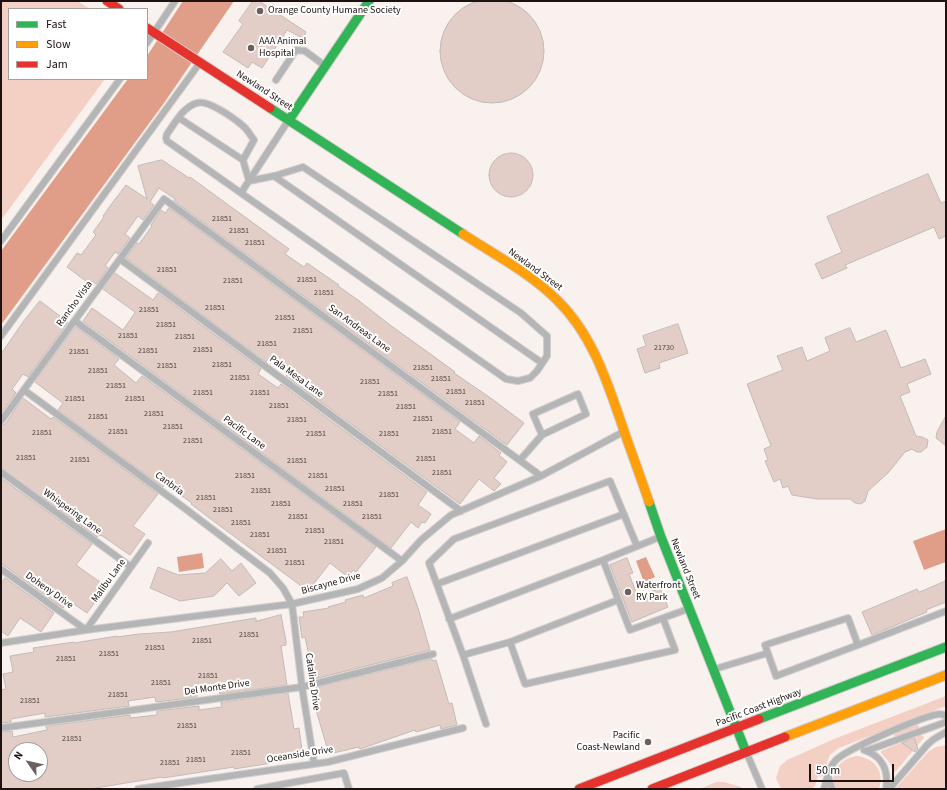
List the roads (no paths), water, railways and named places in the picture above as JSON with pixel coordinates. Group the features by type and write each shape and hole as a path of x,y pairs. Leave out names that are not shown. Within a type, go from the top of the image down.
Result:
{"main road":[{"path":"107,1 118,8"},
{"path":"289,120 369,1"},
{"name":"Newland Street","path":"154,32 529,277 557,300 580,327 596,355 661,537 746,752"},
{"name":"Pacific Coast Highway","path":"579,789 946,647"},
{"path":"652,789 946,676"}],"lane":[{"path":"148,41 176,1"},
{"path":"276,80 296,50 305,51 325,66"},
{"path":"1,336 197,61"},
{"path":"1,241 119,80"},
{"path":"243,160 254,140 244,126 214,106 202,102 195,103 184,111 167,134 167,141 506,379 518,381 530,378 547,356 547,336 521,313 303,168 249,181"},
{"path":"179,118 243,160 249,181"},
{"path":"241,193 289,120"},
{"path":"274,176 542,363"},
{"name":"Rancho Vista","path":"1,421 164,199"},
{"name":"San Andreas Lane","path":"164,199 541,476"},
{"name":"Pala Mesa Lane","path":"120,259 461,511"},
{"name":"Pacific Lane","path":"75,321 402,561"},
{"name":"Canbria","path":"24,390 270,573 283,588 292,604"},
{"path":"520,460 542,435 586,414 578,394 534,414 542,435"},
{"name":"Biscayne Drive","path":"1,643 86,630 292,604 358,589 382,578 402,561 421,540 451,515 541,476 624,431"},
{"name":"Whispering Lane","path":"1,472 131,567"},
{"path":"486,724 463,654 429,563 454,539 610,481 637,546"},
{"path":"437,584 624,514"},
{"path":"450,619 661,537"},
{"name":"Malibu Lane","path":"86,630 148,543"},
{"path":"603,560 630,630 689,608"},
{"name":"Doheny Drive","path":"1,569 86,630"},
{"path":"463,654 510,642 618,600"},
{"name":"Catalina Drive","path":"292,604 302,687 314,763"},
{"path":"858,645 848,618 765,646 776,676 858,645 946,611"},
{"path":"510,642 524,684 675,650 663,618"},
{"name":"Del Monte Drive","path":"1,728 302,687 433,654"},
{"path":"714,669 768,654"},
{"path":"824,789 830,768 840,756 905,725 927,717 942,714 946,716"},
{"path":"854,749 866,750 946,722"},
{"name":"Oceanside Drive","path":"138,789 328,762 463,728"},
{"path":"888,789 928,744 946,732"},
{"path":"866,750 879,760 885,768 888,778 888,789"},
{"path":"746,752 762,789"},
{"path":"256,789 344,772 349,789"},
{"path":"828,776 832,789"}],"place":[{"name":"Orange County Humane Society","path":"260,11"},
{"name":"AAA Animal Hospital","path":"251,48"},
{"name":"Waterfront RV Park","path":"628,592"},
{"name":"Pacific Coast-Newland","path":"648,742"}]}
